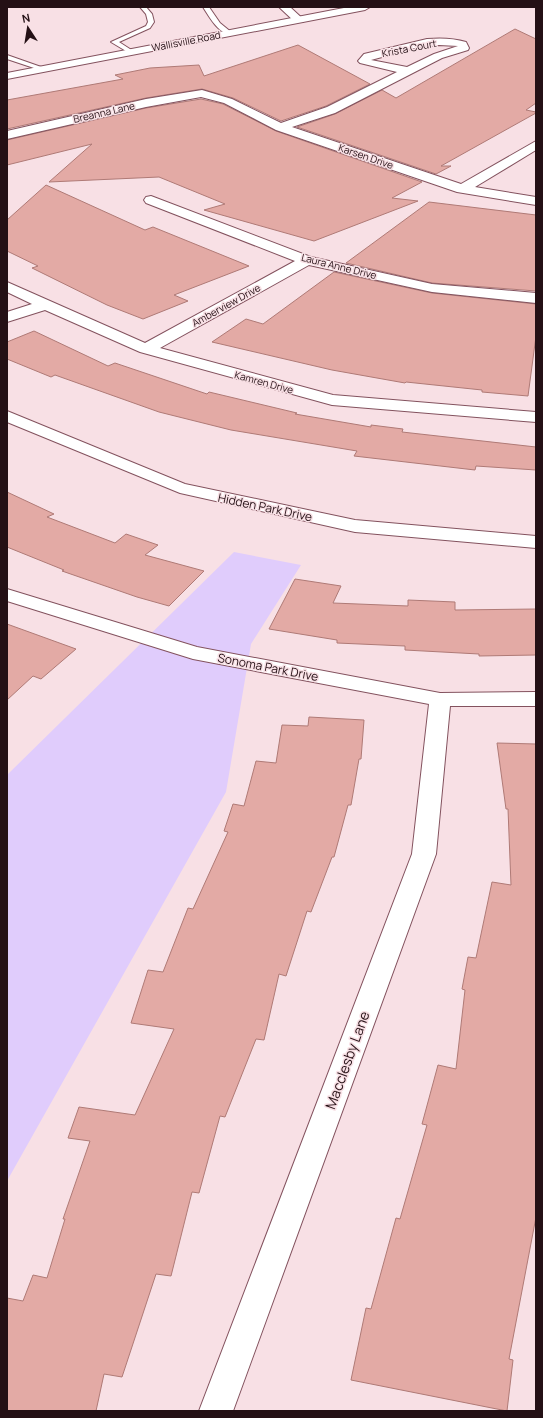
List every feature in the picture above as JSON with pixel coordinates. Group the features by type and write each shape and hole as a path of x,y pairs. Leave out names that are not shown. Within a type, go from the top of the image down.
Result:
{"street":[{"path":"284,7 299,20"},
{"name":"Wallisville Road","path":"7,76 365,7"},
{"name":"Krista Court","path":"280,127 331,110 409,71 438,56 464,48 462,44 450,41 432,42 368,56 364,61 375,65 409,71"},
{"name":"Karsen Drive","path":"202,93 228,101 280,127 462,189 536,201"},
{"name":"Breanna Lane","path":"7,135 146,103 202,93"},
{"path":"462,189 536,145"},
{"name":"Laura Anne Drive","path":"150,200 307,260 432,288 536,298"},
{"name":"Amberview Drive","path":"146,349 307,260"},
{"name":"Kamren Drive","path":"7,286 14,296 45,305 146,349 332,400 536,417"},
{"path":"7,317 45,305"},
{"name":"Hidden Park Drive","path":"7,416 180,488 355,526 536,542"},
{"name":"Sonoma Park Drive","path":"7,594 193,653 440,700 536,699"},
{"name":"Macclesby Lane","path":"216,1411 424,854 440,700"}],"lane":[{"path":"131,52 114,42 148,27 151,22 149,14 143,7"},
{"path":"206,7 218,24 229,33"},
{"path":"7,57 42,69"}],"shaded area":[{"path":"234,552 301,565 251,644 226,792 7,1181 7,775"}],"building":[{"path":"515,29 536,39 536,103 526,110 536,113 441,166 451,166 436,174 297,127 335,114 382,90 396,98"},
{"path":"298,45 370,84 326,106 281,121 233,98 202,89 146,98 7,129 7,100 123,79 115,75 150,68 199,65 204,76"},
{"path":"201,99 223,104 276,131 422,182 392,198 418,201 314,241 204,210 225,204 159,177 49,182 92,144 7,165 7,140 146,108"},
{"path":"46,185 145,230 153,227 249,266 174,295 188,301 143,319 107,305 32,268 38,266 7,251 7,220"},
{"path":"429,202 536,215 536,291 432,283 346,263"},
{"path":"334,272 432,293 536,304 536,336 528,396 405,383 332,370 212,342 246,319 263,324"},
{"path":"34,331 108,366 115,363 207,394 209,392 297,413 295,414 371,427 371,425 403,429 402,432 536,447 536,470 476,466 475,470 354,456 357,451 231,430 159,412 55,375 51,377 7,359 7,342"},
{"path":"7,492 54,514 47,517 115,543 126,534 158,545 145,555 204,571 169,606 137,597 62,571 64,570 7,547"},
{"path":"295,579 341,586 333,603 408,606 408,600 455,602 455,610 536,609 536,655 479,656 479,654 405,650 405,646 337,643 337,640 269,629"},
{"path":"7,624 76,649 41,679 33,676 7,700"},
{"path":"309,717 364,720 361,759 359,759 351,805 348,805 334,857 332,857 311,912 307,911 286,976 279,974 264,1040 256,1039 225,1117 220,1116 199,1193 192,1192 171,1276 156,1274 122,1377 104,1374 96,1411 7,1411 7,1298 23,1301 33,1275 47,1278 65,1219 63,1219 90,1141 68,1138 79,1107 135,1115 174,1029 131,1023 148,970 163,972 188,908 193,909 228,832 224,831 233,804 244,806 256,761 276,763 282,725 308,726"},
{"path":"497,743 536,744 536,1217 509,1359 513,1360 507,1411 351,1380 366,1308 371,1309 396,1218 400,1219 427,1125 422,1124 438,1065 456,1069 465,990 462,989 468,957 476,958 492,882 511,885 508,809 506,809"}]}
